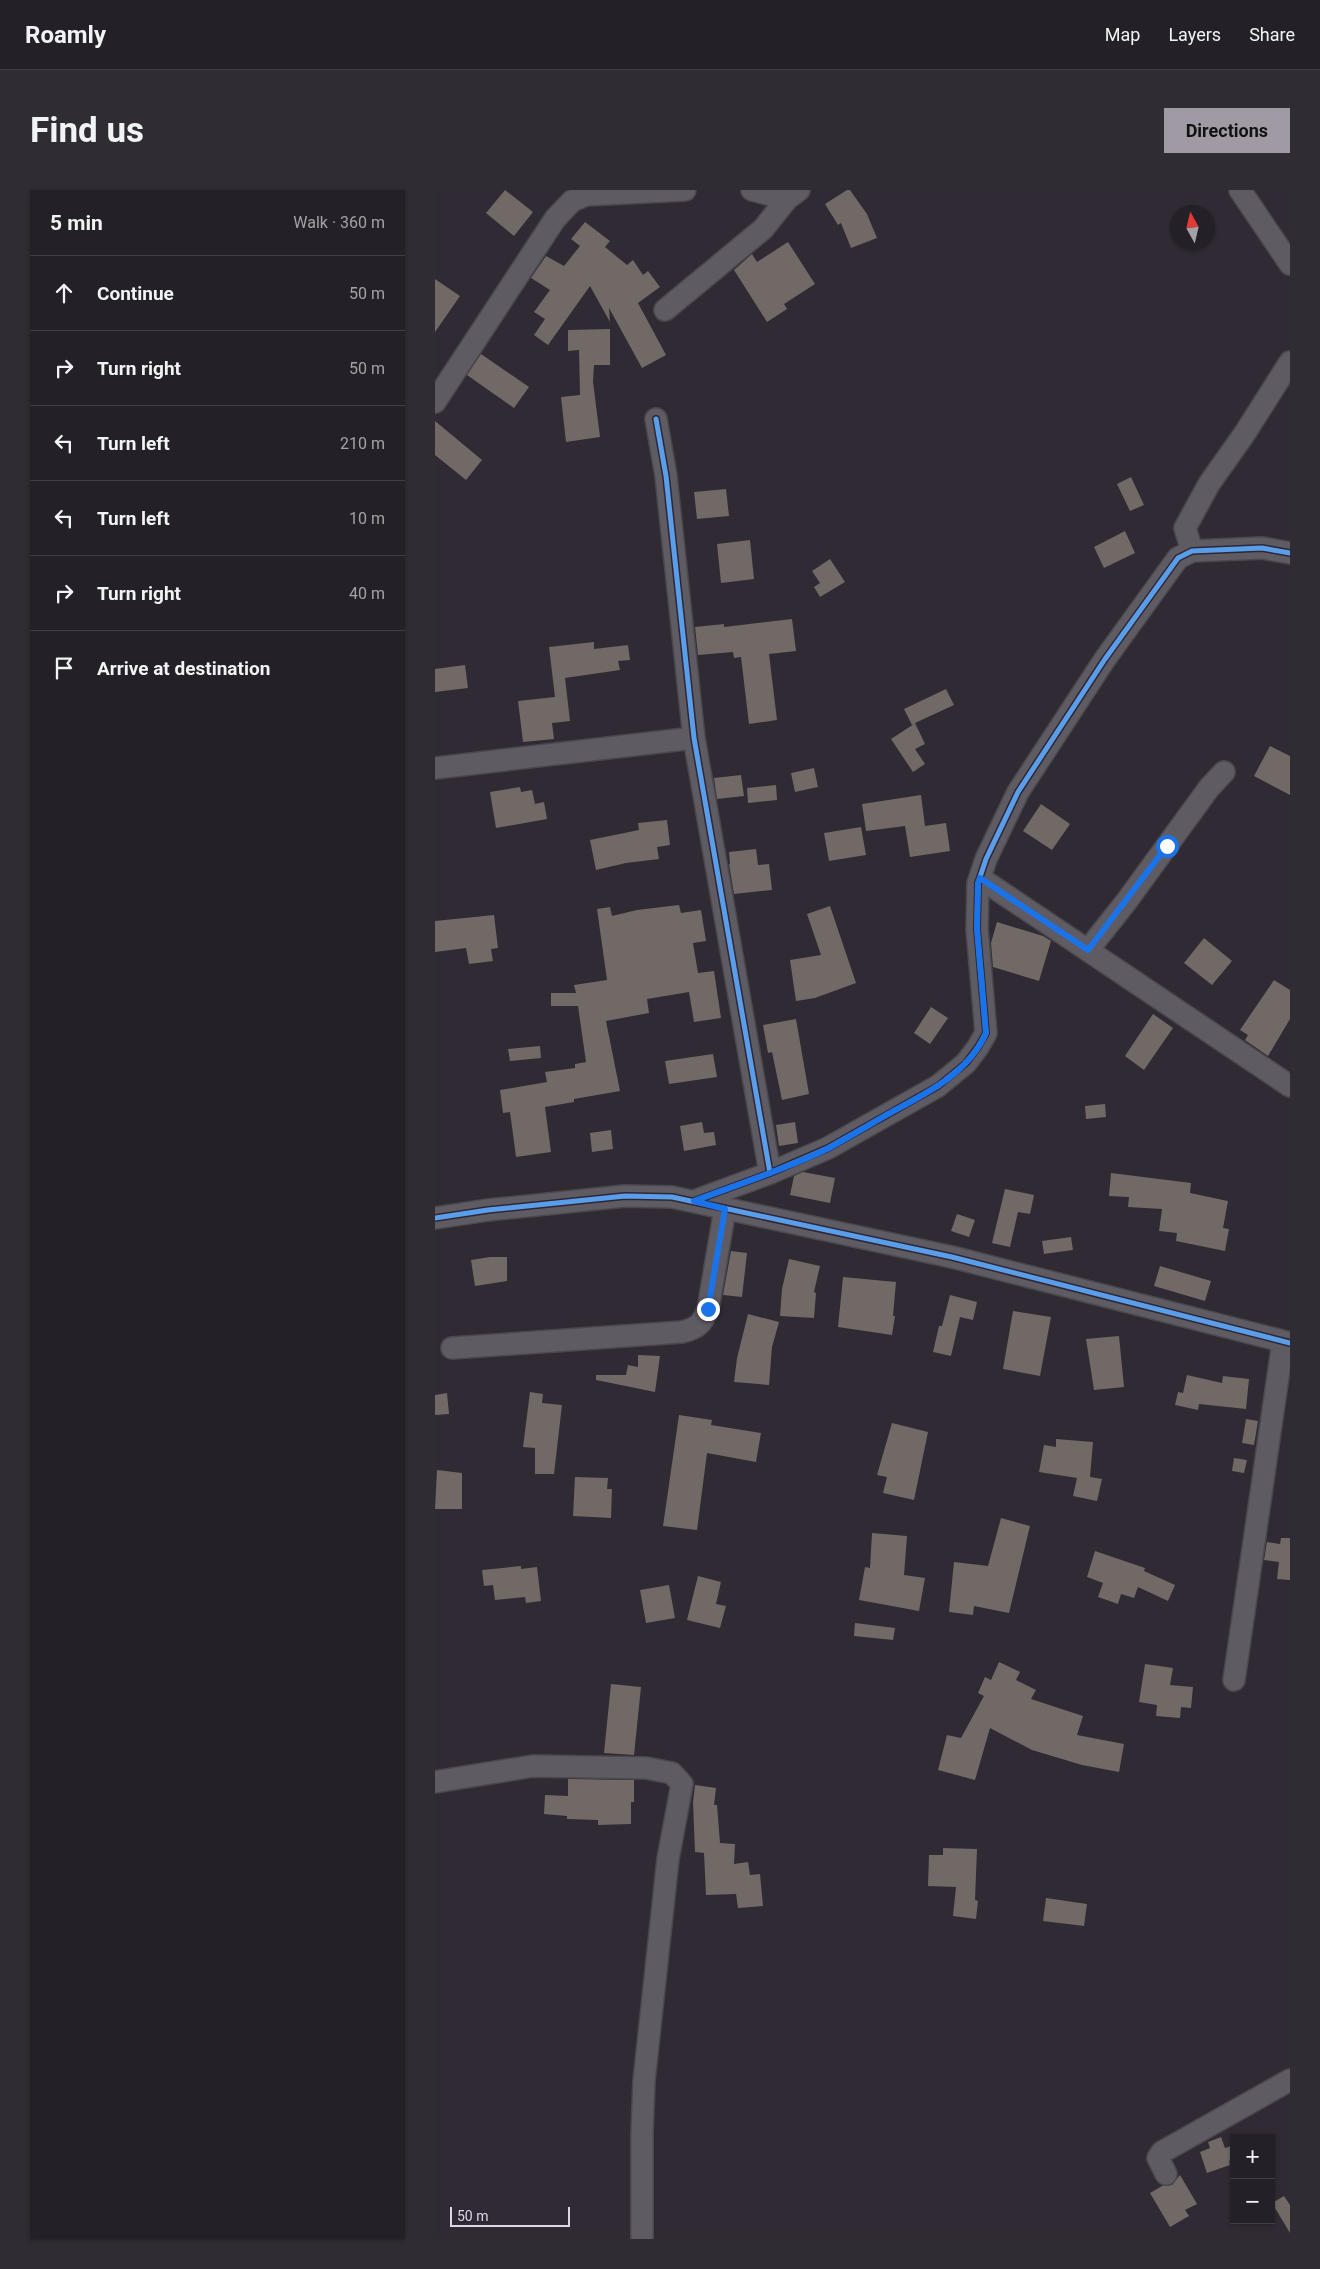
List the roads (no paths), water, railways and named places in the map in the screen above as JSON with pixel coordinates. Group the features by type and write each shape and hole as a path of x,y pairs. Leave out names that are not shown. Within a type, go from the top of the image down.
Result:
{"street":[{"path":"435,402 550,228 572,201 586,195 685,190"},
{"path":"752,190 793,194"},
{"path":"1241,190 1290,264"},
{"path":"665,310 763,229 793,194"},
{"path":"1192,551 1185,528 1209,484 1245,433 1290,362"},
{"path":"656,419 665,476 694,738 769,1173"},
{"path":"694,1201 769,1173 828,1148 938,1086 965,1063 986,1033 977,929 978,883 986,859 1018,792 1105,659 1171,565 1178,558 1192,551 1262,548 1290,553"},
{"path":"435,768 694,738"},
{"path":"1088,950 1126,902 1209,788 1224,772"},
{"path":"980,878 1290,1086"},
{"path":"435,1218 488,1210 625,1196 656,1196 694,1201 952,1257 1287,1343 1234,1680"},
{"path":"452,1348 682,1332 696,1328 708,1309 725,1209"},
{"path":"435,1782 542,1766 646,1768 672,1773 682,1784 669,1859 644,2081 642,2239"},
{"path":"1166,2174 1158,2158 1162,2152 1290,2080"}]}
